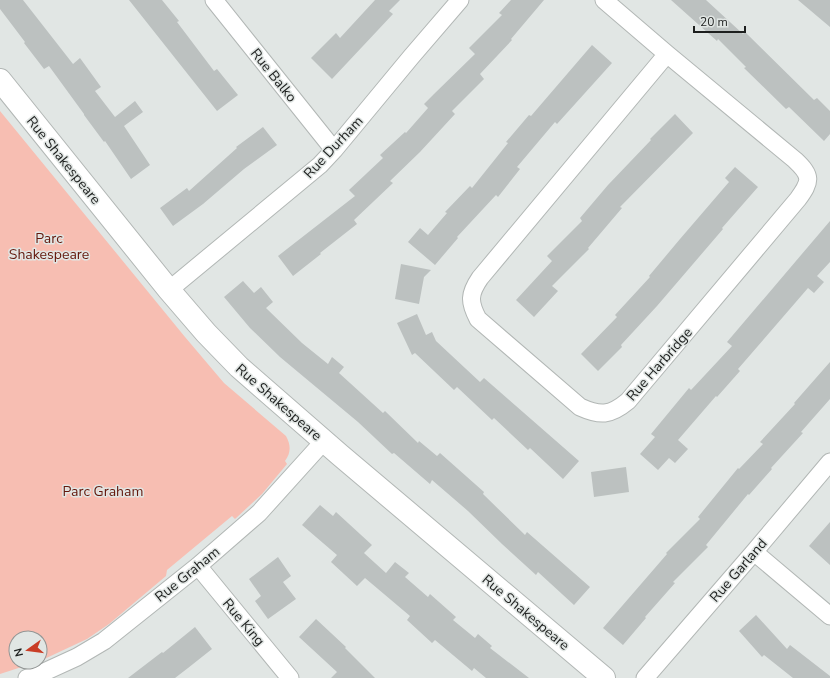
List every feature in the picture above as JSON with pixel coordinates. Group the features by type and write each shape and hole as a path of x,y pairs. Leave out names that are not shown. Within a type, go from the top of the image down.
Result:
{"street":[{"name":"Rue Balko","path":"214,0 334,150"},
{"name":"Rue Durham","path":"169,290 304,179 334,150 460,0"},
{"name":"Rue Harbridge","path":"604,0 795,160 807,174 808,182 798,199 628,401 618,409 606,413 593,413 580,407 478,319 473,309 471,298 474,287 480,278 667,54"},
{"name":"Rue Shakespeare","path":"0,80 169,290 206,333 239,367 604,678"},
{"name":"Rue Graham","path":"27,678 40,674 76,657 104,641 198,566 259,513 324,441"},
{"name":"Rue Garland","path":"645,678 830,462"},
{"path":"754,552 830,616"},
{"name":"Rue King","path":"198,566 290,678"}],"green space":[{"name":"Parc Graham","path":"0,111 224,383 286,436 290,449 285,461 287,464 262,494 235,519 232,516 167,570 166,576 109,624 87,639 48,657 48,630 8,630 8,670 12,670 0,674"}],"building":[{"path":"0,0 23,0 73,64 80,58 101,87 95,91 115,117 135,101 143,112 124,126 150,165 131,179 105,141 104,142 49,66 44,69 24,43 25,42 0,9"},
{"path":"129,0 162,0 179,21 177,22 214,71 217,69 238,95 217,111"},
{"path":"375,0 400,0 389,11 393,14 332,79 311,58 336,33 340,38"},
{"path":"511,0 544,0 511,39 512,40 480,74 484,79 452,111 455,114 420,152 390,181 393,183 354,220 357,224 293,276 278,256 355,196 349,190 383,158 380,155 405,132 406,133 428,108 424,104 475,54 469,48 502,15 499,13"},
{"path":"671,0 706,0 743,34 745,32 814,100 817,98 830,111 830,134 824,141 789,107 786,109 744,68 746,67 718,39 717,41"},
{"path":"798,0 830,0 830,27"},
{"path":"592,45 612,63 557,124 555,122 517,167 520,169 498,197 496,195 457,237 458,238 435,265 408,242 420,228 428,235 447,213 445,212 470,186 472,188 508,143 506,142 529,115 531,116"},
{"path":"675,114 693,133 620,207 622,208 588,248 589,249 552,286 558,291 534,317 516,300 552,261 547,256 582,221 580,218 608,185"},
{"path":"263,127 277,145 244,169 203,204 173,226 160,208 187,188 189,191 237,148 236,147"},
{"path":"735,167 758,187 657,306 621,345 622,347 598,371 581,354 617,317 615,315 650,277 649,276 729,182 725,178"},
{"path":"830,221 830,262 817,276 824,282 814,293 808,288 738,369 740,371 678,440 688,449 675,463 669,458 658,470 640,454 655,437 651,434 689,388 691,390 732,346 727,342"},
{"path":"401,264 431,270 424,277 419,304 395,299"},
{"path":"243,281 254,293 261,287 273,302 266,308 302,343 328,364 332,357 344,367 339,373 383,413 385,411 418,443 419,441 437,456 440,453 484,492 483,494 525,535 527,532 590,587 574,605 538,572 536,575 468,511 432,480 430,484 394,453 392,454 358,422 280,357 250,328 224,297"},
{"path":"417,314 426,335 432,332 436,341 480,382 484,378 579,461 563,479 530,448 528,450 494,418 492,420 457,387 454,390 415,353 412,355 397,323"},
{"path":"830,362 830,399 801,432 803,433 771,468 772,469 749,495 748,494 706,545 708,547 673,582 675,583 623,645 603,628 667,554 666,553 700,519 698,517 738,468 739,469 763,444 760,442 795,404 794,403"},
{"path":"626,467 629,492 594,497 591,472"},
{"path":"320,505 333,516 336,512 372,545 364,553 386,573 395,562 409,573 405,577 428,597 430,594 456,617 453,620 475,638 478,634 492,646 490,648 529,678 486,678 474,668 472,671 435,640 432,643 407,620 410,616 365,578 357,586 331,562 337,555 302,525"},
{"path":"830,522 830,565 809,546"},
{"path":"278,557 291,576 283,582 296,599 268,619 255,601 261,596 249,579"},
{"path":"756,615 787,649 790,645 830,676 830,678 793,678 764,655 762,657 739,631"},
{"path":"316,619 346,647 345,648 375,678 331,678 337,672 299,637"},
{"path":"195,627 212,649 175,678 128,678 162,652 163,653"}],"park label":[{"name":"Parc Shakespeare","path":"49,246"}]}
